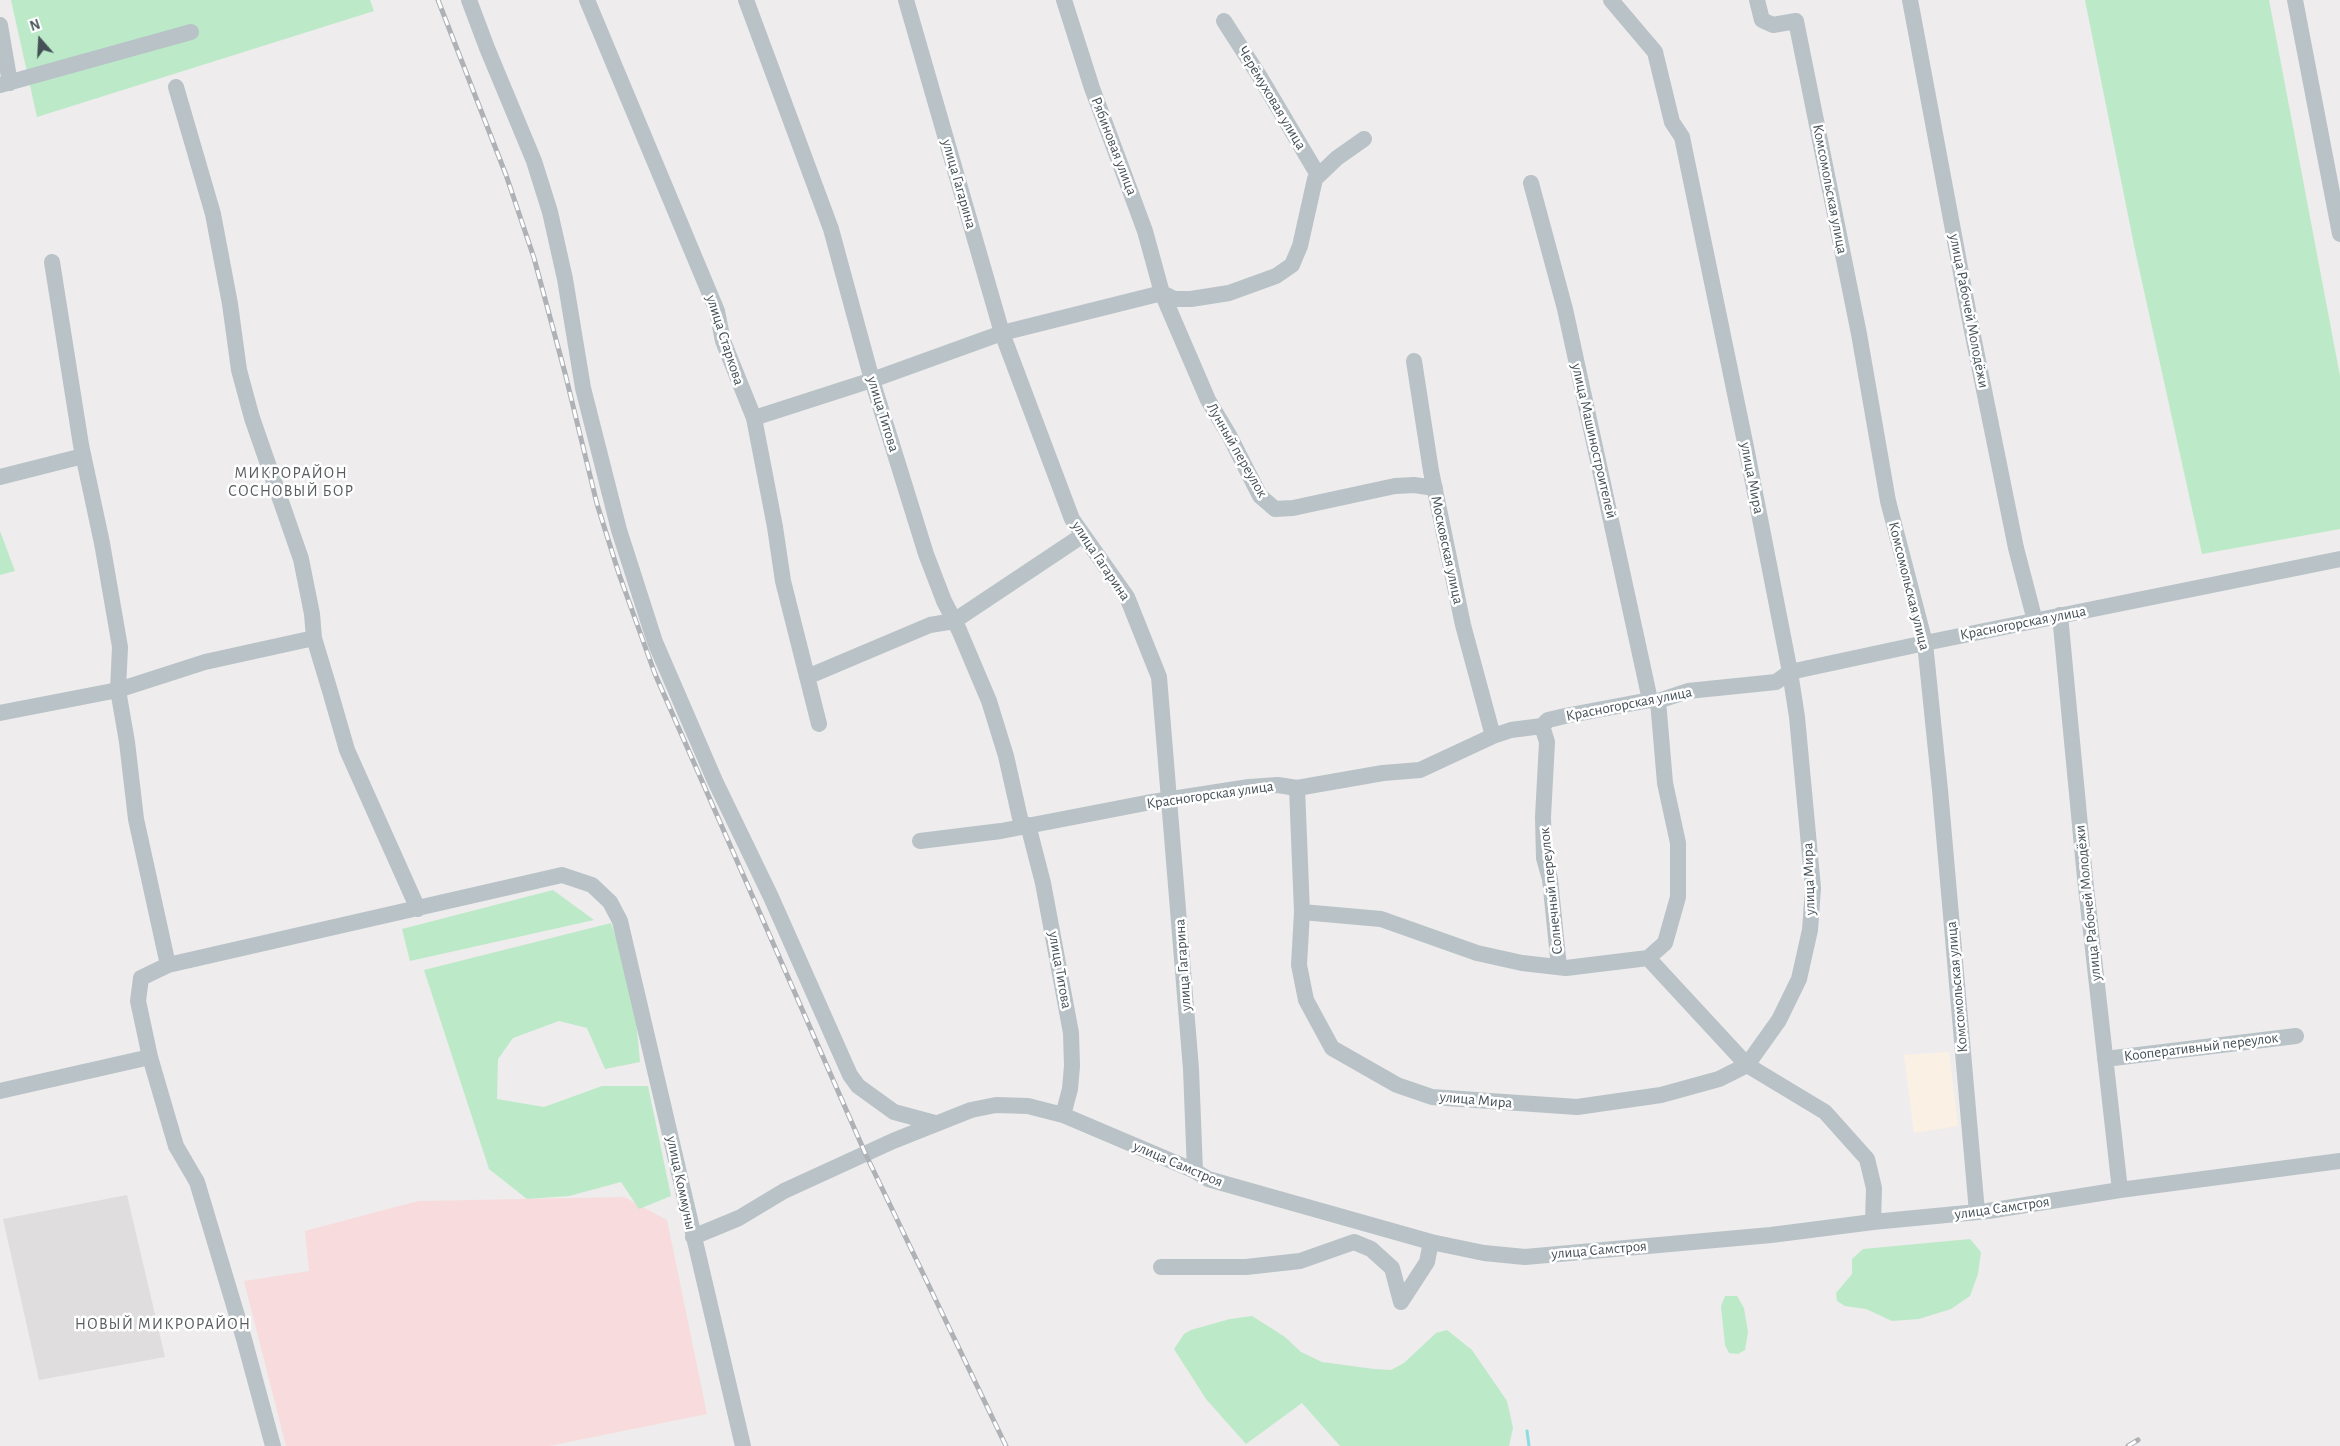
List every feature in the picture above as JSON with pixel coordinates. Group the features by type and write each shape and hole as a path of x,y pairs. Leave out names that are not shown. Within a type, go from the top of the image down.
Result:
{"street":[{"path":"469,0 534,161 550,212 566,279 583,388 619,530 655,642 715,781 771,897 850,1075 858,1086 894,1112 935,1123"},
{"name":"улица Старкова","path":"587,0 717,311 723,342 754,418 775,527 783,581 819,724"},
{"name":"улица Титова","path":"746,0 831,229 872,380 926,554 944,601 990,701 1043,883 1071,1033 1072,1066 1070,1089 1063,1115"},
{"name":"улица Гагарина","path":"906,0 1002,333 1072,519 1127,597 1159,677 1191,1069 1195,1171"},
{"name":"Рябиновая улица","path":"1064,0 1092,88 1146,231 1162,293"},
{"name":"улица Мира","path":"1297,788 1302,912 1299,965 1306,1000 1332,1048 1406,1088 1432,1097 1577,1107 1661,1095 1719,1078 1747,1066 1779,1020 1799,979 1810,930 1813,888 1797,717 1790,672 1682,137 1672,122 1655,52 1611,0"},
{"name":"Комсомольская улица","path":"1757,0 1762,20 1773,24 1796,22 1859,334 1888,501 1925,643 1940,790 1977,1212"},
{"name":"улица Рабочей Молодёжи","path":"1910,0 1972,331 2016,548 2034,621"},
{"path":"2294,0 2340,234"},
{"name":"Черёмуховая улица","path":"1224,21 1260,76 1318,175"},
{"path":"0,25 5,84 190,32"},
{"path":"176,87 212,214 230,304 239,370 252,418 301,559 312,614 314,638 347,750 418,909"},
{"path":"754,418 872,380 1002,333 1162,293 1174,299 1191,299 1229,292 1276,276 1292,265 1300,246 1315,179 1337,158 1364,139"},
{"name":"улица Машиностроителей","path":"1531,183 1565,309 1654,700 1665,783 1678,844 1678,897 1665,943 1648,958"},
{"path":"52,262 83,456 105,561 120,647 118,690 127,742 136,818 168,965"},
{"name":"Лунный переулок","path":"1162,293 1208,400 1230,435 1260,496 1275,509 1293,508 1395,486 1414,485 1435,488"},
{"name":"Московская улица","path":"1414,361 1435,488 1463,626 1493,736"},
{"path":"0,477 83,456"},
{"path":"808,677 930,625 954,622 1083,535"},
{"name":"Красногорская улица","path":"920,841 1025,826 1170,799 1248,787 1278,785 1297,788 1383,772 1420,770 1493,736 1510,730 1542,726 1548,720 1565,716 1654,700 1688,691 1776,682 1790,672 2340,559"},
{"name":"улица Рабочей Молодёжи","path":"2060,615 2085,878 2120,1190"},
{"path":"0,713 118,690 204,662 314,638"},
{"name":"Солнечный переулок","path":"1542,726 1547,742 1543,817 1544,858 1550,879 1559,967"},
{"name":"улица Коммуны","path":"150,1058 138,1001 139,987 141,978 168,965 418,909 518,883 562,875 592,885 610,902 620,921 743,1446"},
{"path":"1302,912 1381,919 1477,953 1522,964 1559,967 1648,958 1747,1066 1825,1112 1867,1158 1874,1188 1873,1222"},
{"name":"Кооперативный переулок","path":"2105,1058 2296,1036"},
{"path":"0,1091 150,1058 176,1146 197,1182 244,1339 273,1446"},
{"name":"улица Самстроя","path":"693,1237 739,1218 784,1191 935,1123 971,1110 996,1105 1028,1106 1063,1115 1195,1171 1208,1179 1431,1242 1484,1252 1525,1256 1771,1235 1873,1222 1977,1212 2120,1190 2340,1161"},
{"path":"1161,1267 1246,1266 1300,1260 1354,1242 1371,1249 1392,1268 1401,1302 1427,1262 1431,1242"}],"shaded area":[{"path":"1949,1052 1958,1126 1914,1133 1904,1055"},
{"path":"127,1195 165,1357 39,1380 3,1219"},
{"path":"624,1197 667,1220 707,1414 549,1446 286,1446 244,1281 309,1271 305,1231 418,1201"}],"green space":[{"path":"11,0 370,0 374,11 37,117"},
{"path":"2085,0 2269,0 2340,376 2340,529 2202,554 2135,250"},
{"path":"0,531 15,571 0,575"},
{"path":"553,890 594,920 410,961 402,929"},
{"path":"611,923 633,986 640,1062 605,1069 587,1028 559,1021 513,1038 498,1059 497,1099 544,1107 602,1086 648,1086 671,1196 639,1209 621,1182 569,1196 527,1199 489,1169 424,970"},
{"path":"1970,1239 1981,1252 1978,1274 1970,1296 1951,1309 1919,1319 1892,1321 1866,1309 1845,1306 1837,1301 1836,1293 1852,1274 1852,1259 1863,1249"},
{"path":"1725,1296 1737,1296 1744,1308 1748,1332 1745,1350 1738,1354 1729,1353 1725,1345 1721,1306"},
{"path":"1252,1316 1285,1337 1301,1352 1322,1362 1374,1369 1391,1370 1404,1363 1436,1333 1447,1330 1472,1350 1507,1401 1513,1428 1509,1446 1340,1446 1302,1403 1246,1444 1206,1399 1174,1349 1184,1334 1191,1330 1230,1319"}],"waterway":[{"path":"1527,1431 1529,1446"}],"railway":[{"path":"438,0 506,175 534,258 565,373 597,504 619,574 655,674 866,1155 1006,1446"},
{"path":"2128,1446 2138,1440"}],"district":[{"name":"МИКРОРАЙОН СОСНОВЫЙ БОР","path":"291,482"},
{"name":"НОВЫЙ МИКРОРАЙОН","path":"163,1324"}]}
